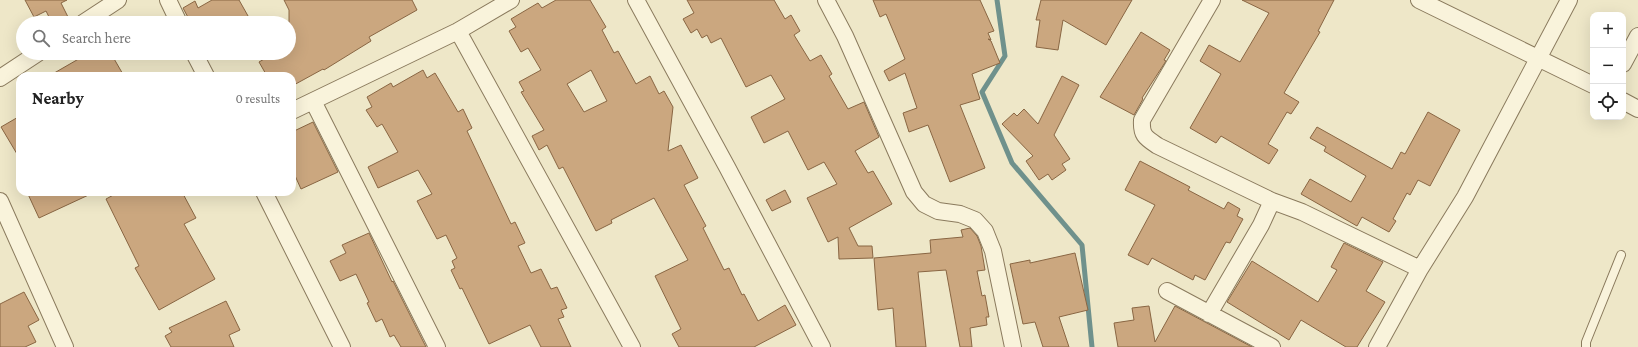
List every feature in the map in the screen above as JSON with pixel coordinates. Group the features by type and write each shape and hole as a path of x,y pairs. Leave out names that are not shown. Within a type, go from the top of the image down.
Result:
{"street":[{"path":"94,16 118,0"},
{"path":"296,109 458,31 511,0"},
{"path":"636,0 727,167 822,347"},
{"path":"826,0 845,36 914,192 924,204 938,211 960,214 975,220 985,231 993,251 1013,347"},
{"path":"1212,0 1142,120 1141,128 1144,136 1158,146 1272,202 1302,212 1420,269"},
{"path":"1418,0 1538,60 1591,84"},
{"path":"1377,347 1420,269 1465,198 1569,0"},
{"path":"171,1 176,16"},
{"path":"458,31 632,347"},
{"path":"1626,58 1638,36"},
{"path":"0,78 27,60"},
{"path":"198,60 204,72"},
{"path":"313,101 437,347"},
{"path":"1626,102 1638,109"},
{"path":"266,196 342,347"},
{"path":"0,201 65,347"},
{"path":"1209,314 1261,225 1272,202"},
{"path":"1167,291 1272,347"}],"lane":[{"path":"1586,347 1586,342 1621,255"}],"building":[{"path":"25,0 67,0 61,3 68,16 48,16 46,11 33,16"},
{"path":"212,0 239,0 248,16 187,16 183,8 195,1 198,8"},
{"path":"284,0 412,0 417,10 369,37 371,41 324,70 323,69 296,84 296,72 265,72 259,62 262,60 296,60 296,16 289,16 289,10"},
{"path":"556,0 590,0 606,27 602,30 614,53 618,51 636,84 650,76 659,94 664,91 673,107 668,151 681,145 698,178 684,185 706,226 703,228 724,270 729,268 742,295 744,294 758,321 785,305 796,325 754,347 679,347 672,334 681,329 655,276 688,260 654,198 611,220 612,223 596,231 563,167 559,169 547,145 539,150 532,136 544,130 521,92 524,91 519,82 541,70 528,48 521,52 509,31 516,27 511,19 538,3 542,8","holes":["591,70 607,101 584,112 567,84"]},
{"path":"687,0 774,0 785,19 791,15 800,31 794,35 810,61 821,55 832,74 829,76 848,109 864,102 879,137 855,151 868,173 873,171 892,204 849,228 858,246 872,246 873,258 839,259 838,237 828,242 807,198 837,184 824,162 808,170 788,131 764,143 751,117 785,99 771,75 746,87 721,38 711,43 707,35 702,38 697,29 691,33 683,19 694,13"},
{"path":"873,0 980,0 994,31 988,33 991,40 988,39 991,41 1000,63 972,74 980,99 960,105 985,168 950,182 928,125 909,132 903,113 917,108 905,73 889,81 884,71 905,59 886,14 880,17"},
{"path":"1041,0 1132,0 1106,45 1063,20 1058,50 1036,47 1040,20 1036,20"},
{"path":"1242,0 1334,0 1318,31 1320,32 1284,93 1299,102 1291,114 1287,112 1268,144 1278,150 1269,164 1221,136 1216,143 1190,128 1221,74 1200,61 1209,45 1240,62 1269,13"},
{"path":"1141,32 1170,50 1164,60 1166,61 1142,98 1143,99 1134,115 1100,97"},
{"path":"77,60 115,60 122,72 56,72"},
{"path":"423,70 427,78 435,73 458,112 463,109 472,128 467,131 511,224 515,222 525,243 518,246 531,273 541,269 551,289 557,287 567,308 561,310 564,317 558,319 571,347 541,347 530,325 489,344 462,288 460,289 451,270 455,268 452,261 457,258 446,235 437,239 417,201 432,194 418,170 378,188 368,167 398,152 382,124 377,127 366,110 372,107 367,97 391,83 393,87"},
{"path":"1062,76 1079,85 1054,135 1070,159 1062,164 1066,170 1052,180 1048,174 1039,180 1026,161 1033,156 1002,124 1014,113 1017,116 1024,109 1038,124"},
{"path":"1428,112 1460,130 1430,186 1418,180 1410,195 1407,193 1393,219 1396,221 1389,232 1362,217 1357,226 1301,194 1310,179 1351,202 1366,176 1324,151 1326,147 1310,138 1317,127 1392,169 1401,152 1405,154"},
{"path":"16,118 16,152 1,127"},
{"path":"313,122 338,172 301,189 296,178 296,130"},
{"path":"1140,161 1190,187 1188,190 1224,209 1228,202 1240,209 1237,216 1243,219 1230,243 1226,242 1205,280 1195,275 1193,280 1152,258 1148,265 1128,255 1155,205 1125,190"},
{"path":"785,190 791,202 772,211 766,200"},
{"path":"29,196 86,196 39,218"},
{"path":"112,196 184,196 196,218 184,224 215,279 159,310 135,268 139,266 106,199"},
{"path":"970,228 977,236 981,246 985,270 977,271 982,296 985,295 989,317 986,317 987,325 970,328 972,347 960,347 946,270 918,272 926,347 896,347 893,308 878,310 874,258 931,253 930,240 963,237 961,230"},
{"path":"369,233 392,282 393,281 426,347 401,347 394,335 390,337 382,319 376,322 367,303 369,302 356,274 340,281 330,261 346,253 342,245"},
{"path":"1344,243 1383,262 1366,291 1385,302 1357,347 1346,347 1301,320 1289,340 1227,302 1252,261 1318,302 1337,270 1331,267"},
{"path":"1075,253 1088,310 1059,317 1069,347 1043,347 1035,322 1023,324 1010,264 1030,260 1030,263"},
{"path":"24,292 39,320 28,326 36,342 25,347 0,347 0,304"},
{"path":"226,301 240,330 229,335 234,347 171,347 165,336 172,332 169,328"},
{"path":"1149,306 1155,342 1175,306 1252,347 1118,347 1114,323 1134,320 1132,308"}],"waterway":[{"path":"997,0 1005,56 982,92 1012,163 1082,245 1092,347"}]}
